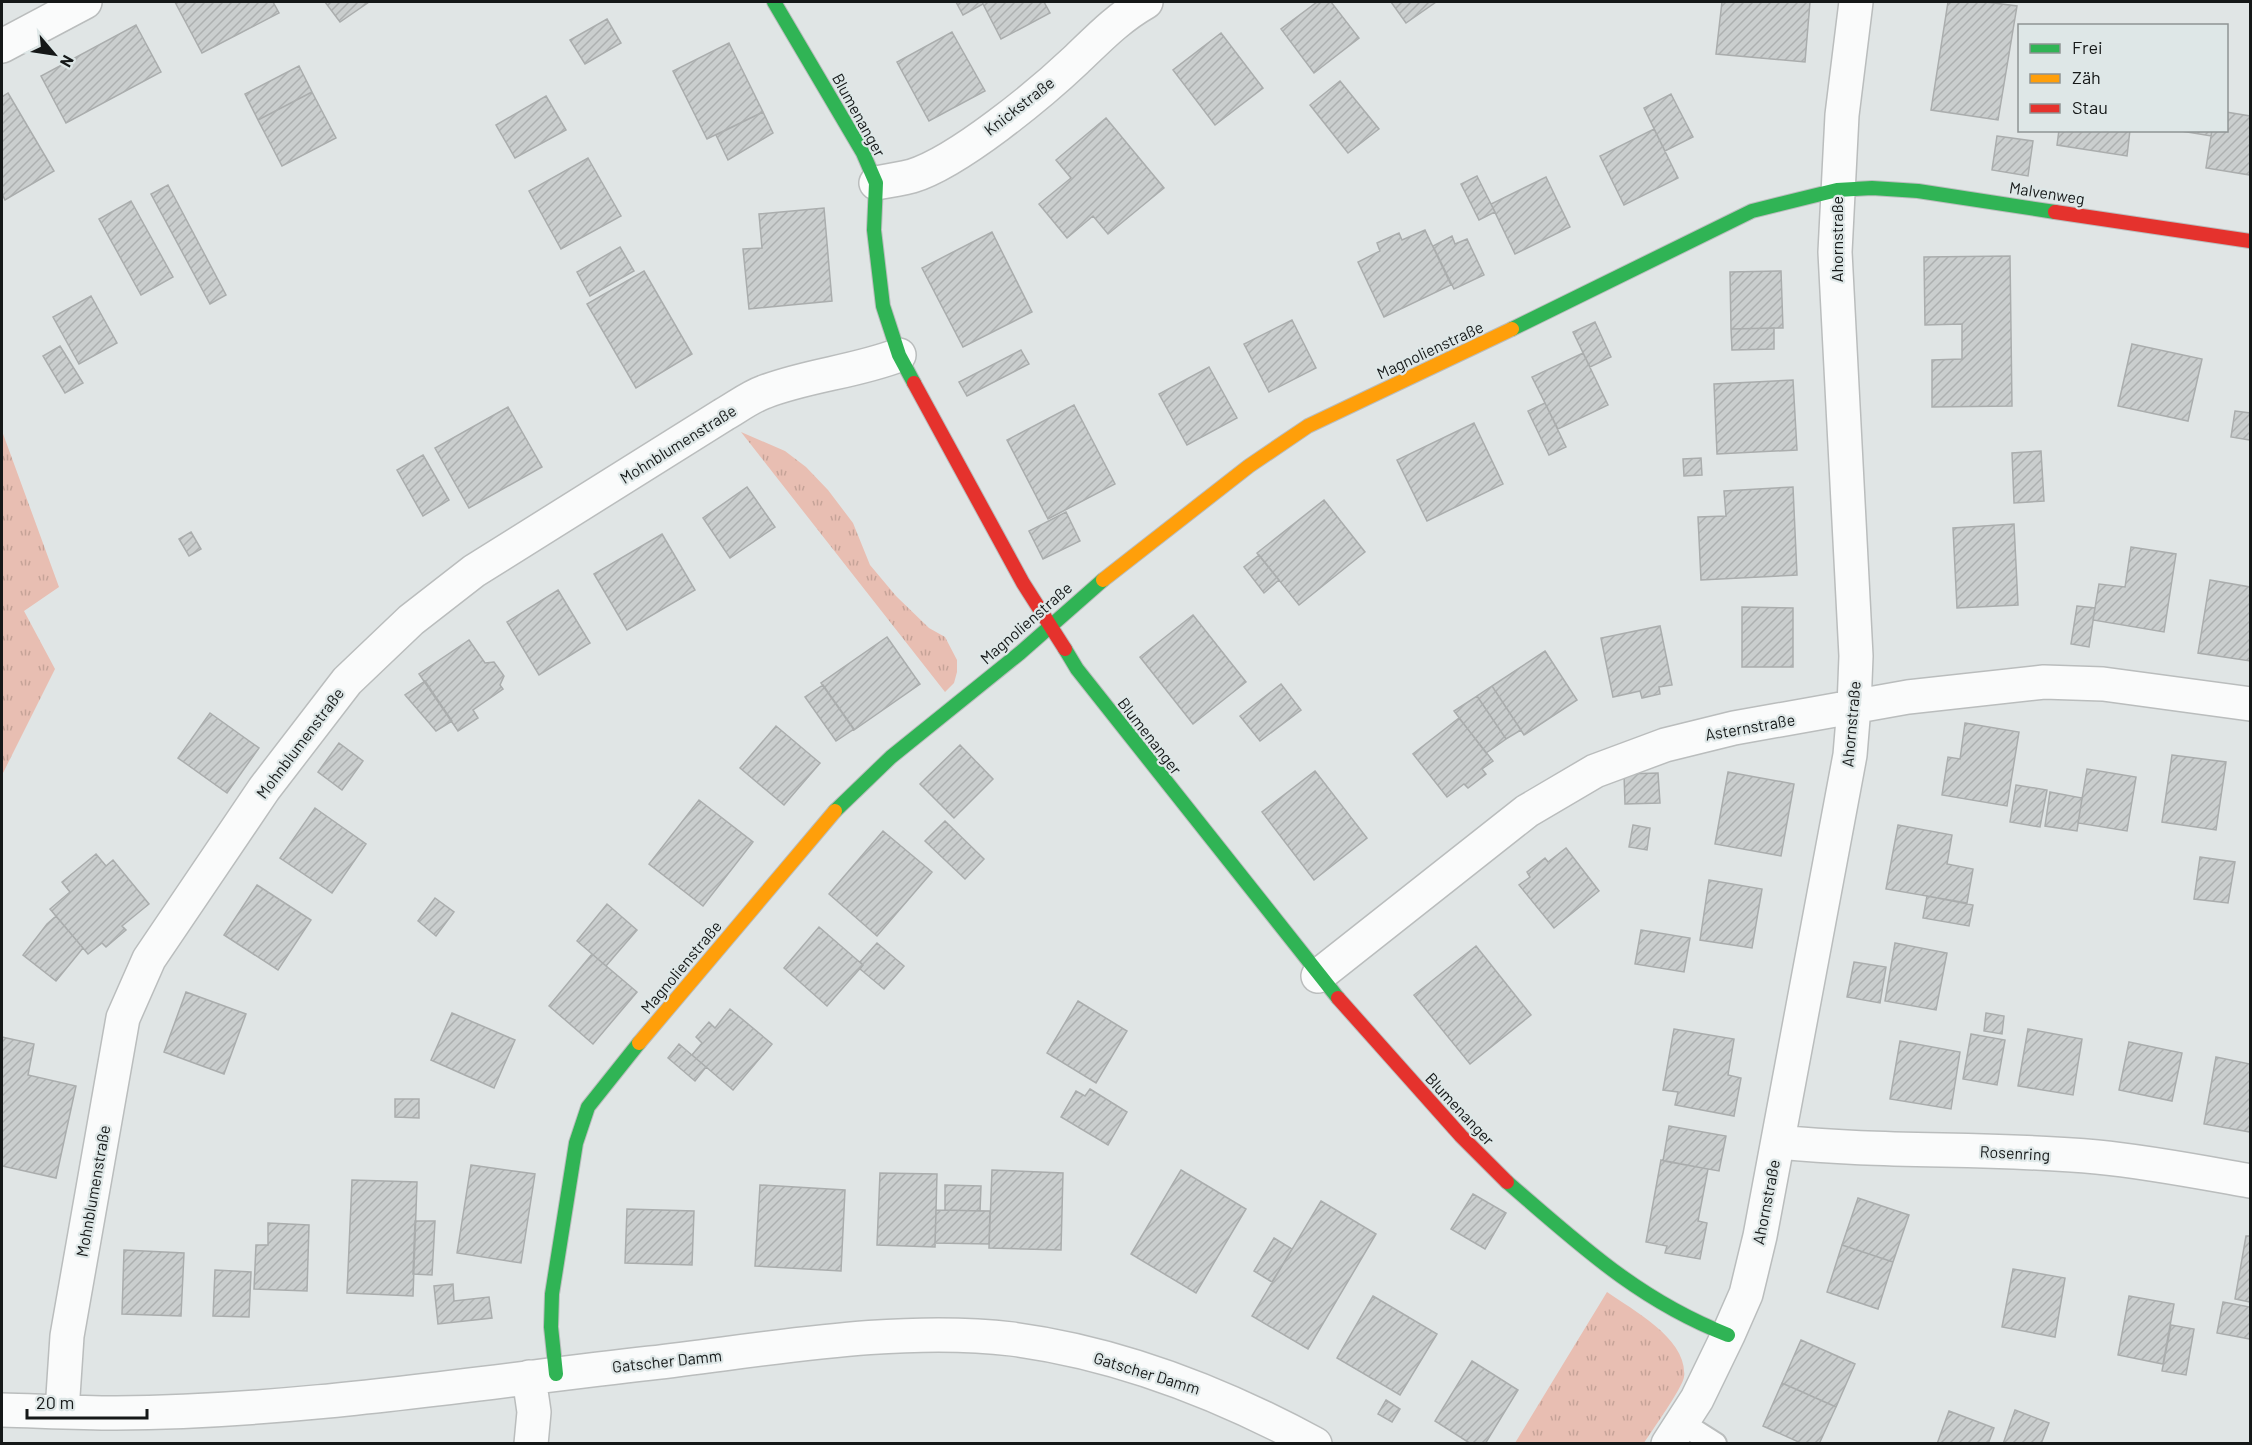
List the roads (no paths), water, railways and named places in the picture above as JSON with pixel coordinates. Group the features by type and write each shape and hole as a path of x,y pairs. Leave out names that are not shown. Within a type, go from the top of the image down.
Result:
{"street":[{"path":"2,46 85,2"},
{"name":"Blumenanger","path":"774,2 863,153 876,183 874,230 883,306 899,355 1049,626 1077,669 1318,976 1461,1136 1557,1227 1608,1269 1689,1320 1728,1335"},
{"name":"Ahornstraße","path":"1675,1433 1728,1335 1749,1282 1778,1142 1850,755 1856,656 1835,252 1842,115 1856,2"},
{"name":"Knickstraße","path":"876,183 913,175 952,156 998,123 1074,62 1125,7"},
{"name":"Malvenweg","path":"1837,190 1872,188 1918,190 2250,241"},
{"name":"Magnolienstraße","path":"543,1375 551,1327 552,1294 576,1143 588,1107 612,1075 827,819 891,757 1020,653 1090,590 1199,504 1308,426 1632,272 1752,211 1837,190"},
{"name":"Mohnblumenstraße","path":"62,1411 67,1336 123,1018 148,959 264,789 347,681 411,620 474,571 723,415 762,393 783,385 870,366 899,355"},
{"name":"Asternstraße","path":"1318,976 1527,811 1595,771 1676,742 1734,728 1908,697 2044,682 2103,684 2250,705"},
{"name":"Rosenring","path":"1778,1142 1848,1149 2000,1152 2097,1157 2250,1181"},
{"name":"Gatscher Damm","path":"2,1410 117,1413 260,1406 862,1339 945,1336 1011,1339 1077,1351 1146,1370 1259,1414 1315,1443"},
{"path":"531,1443 534,1412 543,1375"}],"lane":[{"name":"Ahornstraße","path":"1675,1433 1715,1443"}]}
